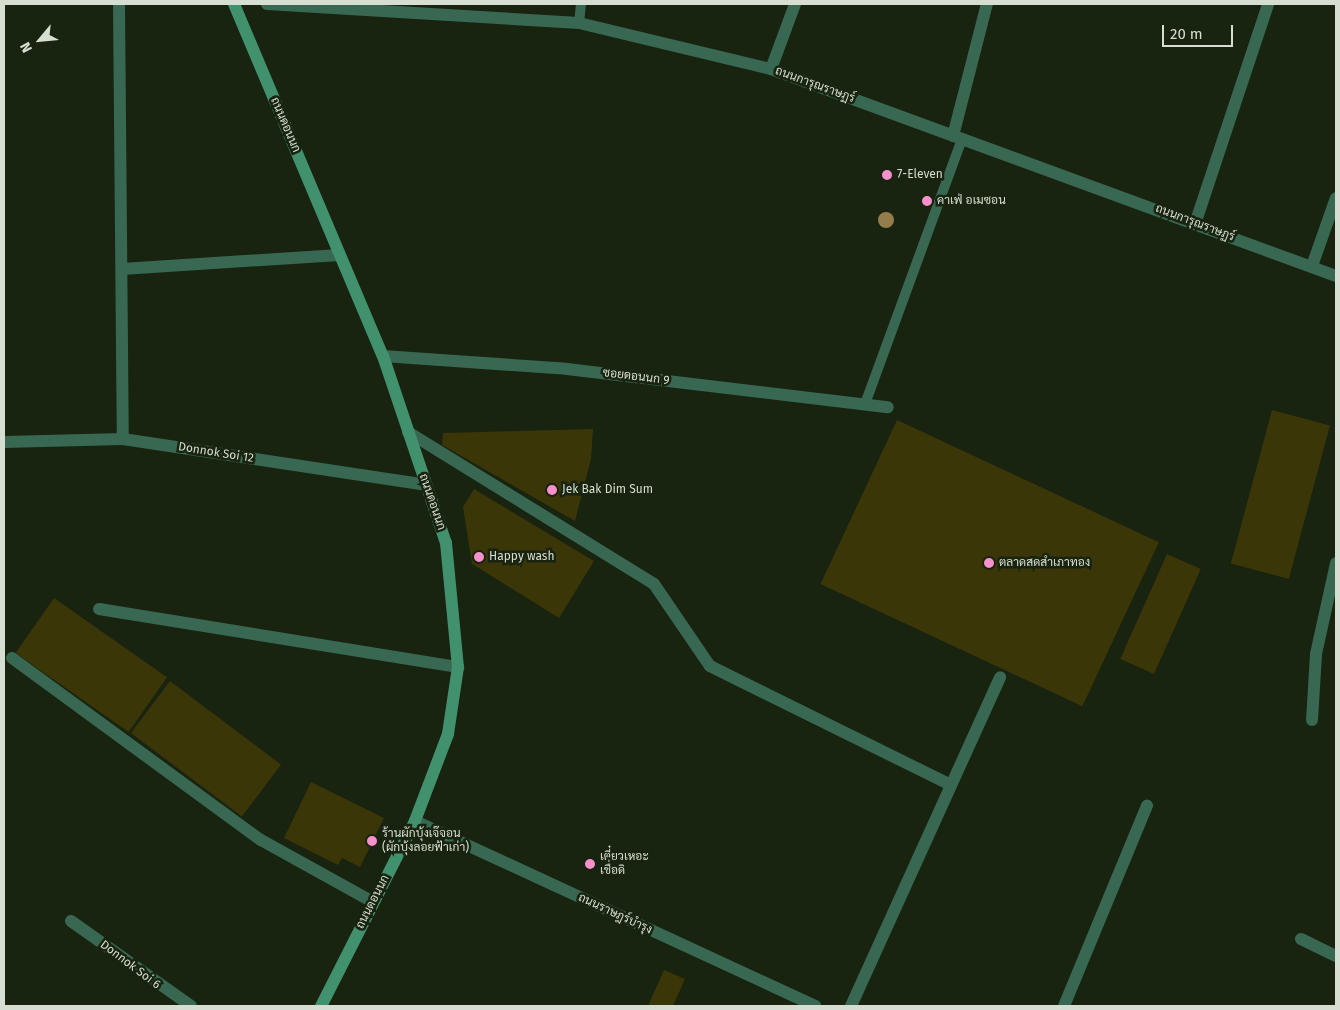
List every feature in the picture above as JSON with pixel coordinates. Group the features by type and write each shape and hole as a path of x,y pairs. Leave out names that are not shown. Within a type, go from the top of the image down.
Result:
{"main road":[{"name":"ถนนดอนนก","path":"234,4 383,356 446,543 458,667 448,734 415,821 321,1006"}],"street":[{"path":"119,4 122,439"},
{"name":"ถนนการุณราษฏร์","path":"268,4 394,8 579,23 771,69 1336,276"},
{"path":"771,69 795,4"},
{"path":"957,137 987,4"},
{"path":"1195,224 1268,4"},
{"path":"1312,266 1336,198"},
{"path":"122,269 340,255"},
{"name":"ซอยดอนนก 9","path":"383,356 567,369 888,407"},
{"path":"408,432 654,584 710,666 951,785"},
{"name":"Donnok Soi 12","path":"4,442 122,439 426,485"},
{"path":"1312,720 1316,654 1336,563"},
{"path":"99,609 458,667"},
{"path":"12,658 261,840 373,902"},
{"path":"851,1006 1000,676"},
{"path":"1064,1006 1147,806"},
{"name":"ถนนราษฎร์บำรุง","path":"415,821 815,1006"},
{"name":"Donnok Soi 6","path":"71,921 191,1006"},
{"path":"1301,939 1336,956"}],"lane":[{"path":"579,23 581,4"},
{"path":"865,404 957,137"}],"building":[{"path":"1272,410 1330,426 1289,579 1231,564"},
{"name":"ตลาดสดสำเภาทอง","path":"897,420 1159,542 1082,706 821,584"},
{"name":"Jek Bak Dim Sum","path":"593,429 591,459 575,521 442,445 443,433"},
{"path":"474,489 594,561 559,618 472,564 463,507"},
{"path":"1167,554 1201,569 1154,674 1120,659"},
{"path":"54,598 167,677 129,732 16,653"},
{"path":"170,681 281,765 242,817 131,733"},
{"path":"311,782 384,818 360,867 342,858 338,865 284,838"},
{"path":"664,970 685,979 673,1006 648,1006"}],"place":[{"name":"7-Eleven","path":"887,175"},
{"name":"คาเฟ่ อเมซอน","path":"927,201"},
{"name":"Jek Bak Dim Sum","path":"552,490"},
{"name":"Happy wash","path":"479,557"},
{"name":"ตลาดสดสำเภาทอง","path":"989,563"},
{"name":"ร้านผักบุ้งเจ๊จอน (ผักบุ้งลอยฟ้าเก่า)","path":"372,841"},
{"name":"เตี๋ยวเหอะ เชื่อดิ","path":"590,864"}]}
